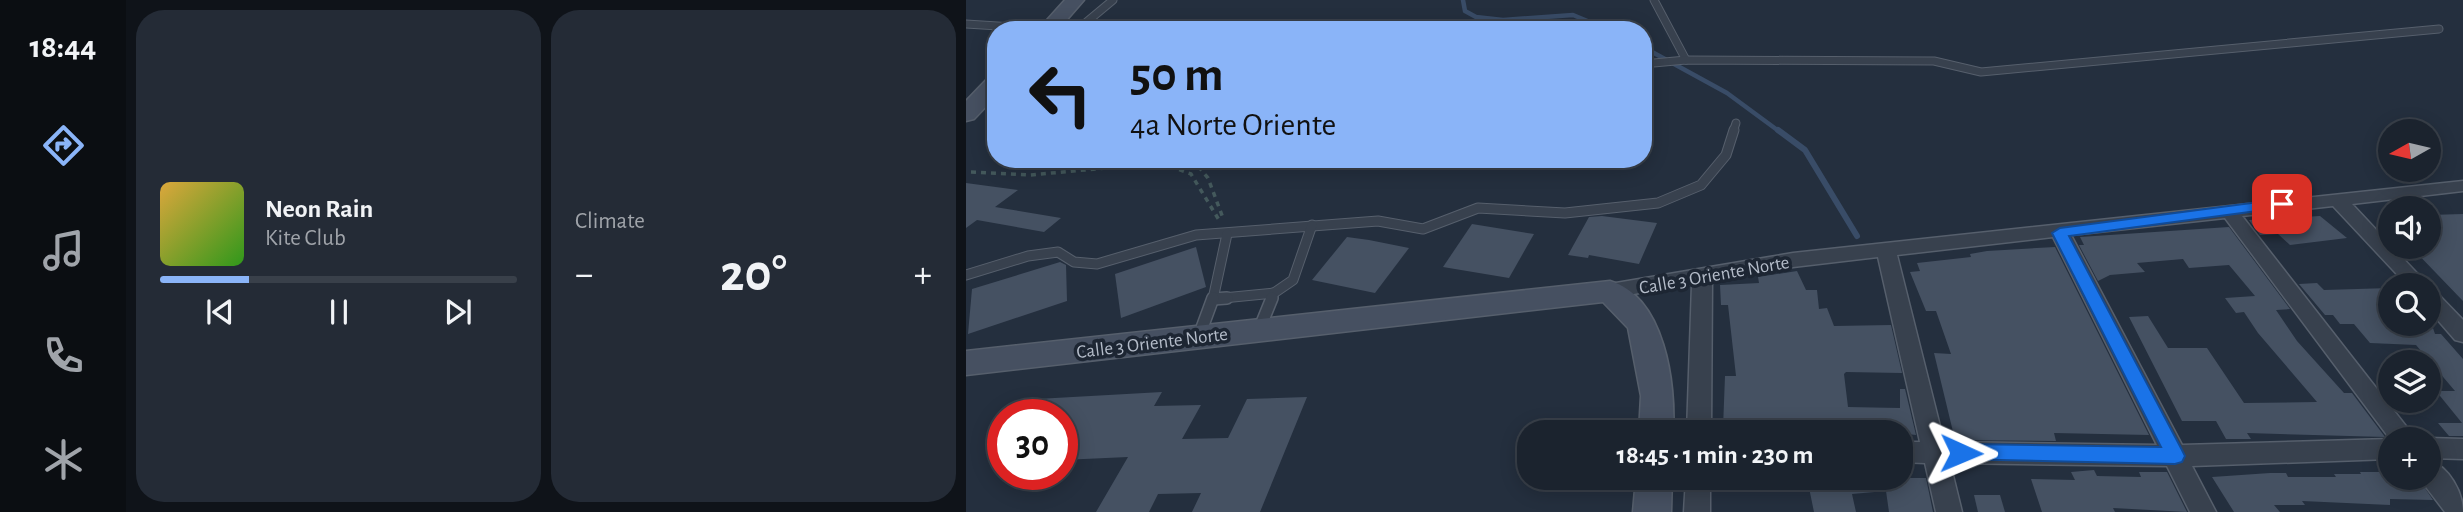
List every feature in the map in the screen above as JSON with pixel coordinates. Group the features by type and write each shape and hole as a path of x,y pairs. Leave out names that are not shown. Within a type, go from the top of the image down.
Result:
{"street":[{"path":"1055,21 1076,0"},
{"path":"968,110 987,92"},
{"name":"Calle 3 Oriente Norte","path":"966,363 1609,291 1793,260 2060,233 2228,209 2463,186"},
{"path":"2336,198 2407,273"},
{"path":"2228,209 2395,427"},
{"path":"2060,233 2203,512"},
{"path":"1886,250 1949,512"},
{"path":"1699,420 1702,277"},
{"path":"1609,291 1642,324 1658,396 1657,420"},
{"path":"2441,310 2463,334"},
{"path":"2441,448 2463,449"},
{"path":"1913,452 2175,456 2378,449"},
{"path":"2441,487 2460,512"},
{"path":"1652,512 1653,490"},
{"path":"1697,512 1698,490"}],"lane":[{"path":"1088,21 1113,0"},
{"path":"1654,0 1684,60"},
{"path":"966,24 987,25"},
{"path":"1652,64 1684,60 1934,61 1982,72 2439,29"},
{"path":"966,275 1028,256 1058,252 1074,262 1097,264 1196,234 1378,221 1423,229 1478,208 1565,213 1658,203 1701,185 1726,155 1736,123"},
{"path":"1213,299 1274,293 1293,280 1312,225"},
{"path":"1199,336 1213,299 1227,233"},
{"path":"1259,330 1274,293"}],"path":[{"path":"971,172 1030,175 1106,168"},
{"path":"1175,168 1191,174 1227,233"},
{"path":"1202,168 1217,197 1227,233"}],"building":[{"path":"966,183 1018,190 995,207 1061,218 1044,232 977,220 966,228"},
{"path":"2463,214 2463,301 2441,278 2441,273 2436,273 2423,259 2441,259 2441,215"},
{"path":"1602,216 1657,223 1639,264 1589,255 1588,258 1568,255 1589,217"},
{"path":"2320,216 2347,238 2290,245 2278,234 2260,235 2249,220"},
{"path":"1472,224 1534,234 1509,278 1443,267"},
{"path":"2229,227 2290,309 2276,310 2297,341 2344,393 2352,393 2378,428 2378,437 2247,433 2251,439 2226,439 2216,421 2182,421 2129,317 2148,316 2168,348 2207,348 2244,403 2317,402 2258,333 2244,312 2236,313 2225,298 2255,296 2229,265 2189,268 2183,259 2137,263 2145,272 2110,275 2098,281 2079,245 2084,245 2080,237"},
{"path":"1347,237 1409,248 1375,293 1312,280"},
{"path":"1196,247 1206,287 1121,318 1115,274"},
{"path":"2055,247 2149,435 2054,433 2056,441 1955,440 1934,353 1951,354 1936,311 1926,311 1910,272 1920,271 1917,263 1971,257 1970,254 1987,251"},
{"path":"1060,262 1066,265 1067,301 968,334 972,289"},
{"path":"1797,271 1806,290 1817,290 1819,309 1827,308 1834,326 1891,325 1902,373 1846,372 1844,374 1848,407 1900,408 1900,389 1905,389 1912,420 1723,420 1725,376 1736,376 1728,305 1721,305 1720,285 1759,283 1758,277"},
{"path":"2317,283 2324,290 2378,288 2378,336 2441,334 2463,359 2463,436 2449,436 2438,423 2462,423 2441,397 2441,391 2455,391 2441,374 2441,350 2420,350 2416,345 2370,343 2354,324 2340,324 2333,315 2325,315 2299,284"},
{"path":"1162,392 1154,406 1201,405 1182,439 1228,438 1247,399 1307,397 1260,512 1192,512 1201,493 1158,494 1149,512 1096,512 1128,457 1078,459 1078,399 1037,399"},
{"path":"2094,470 2097,476 2141,477 2139,472 2167,472 2187,512 2113,508 2115,512 2042,512 2031,479 2075,480 2071,472"},
{"path":"2360,472 2378,472 2378,490 2426,490 2433,500 2390,499 2390,505 2302,501 2305,505 2274,505 2280,512 2234,512 2212,477 2270,473 2286,473 2288,477 2361,474"},
{"path":"1913,478 1926,478 1933,512 1889,512 1886,491 1852,494 1856,512 1814,512 1809,490 1913,490"},
{"path":"1974,495 2000,495 2005,512 1978,512"}],"waterway":[{"path":"1463,0 1465,11 1476,17 1503,20 1573,15 1587,21"},
{"path":"1652,52 1727,93 1780,132"},
{"path":"1778,130 1805,150 1857,236"}],"route":[{"path":"1961,453 2175,456 2060,233 2282,204"}]}
